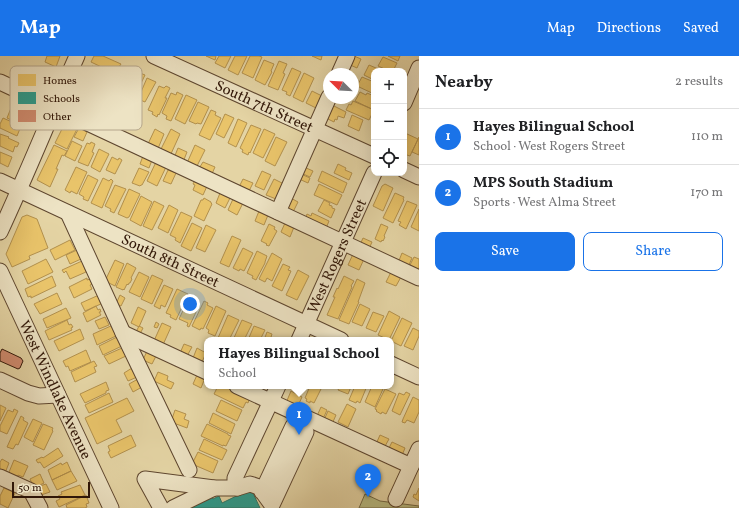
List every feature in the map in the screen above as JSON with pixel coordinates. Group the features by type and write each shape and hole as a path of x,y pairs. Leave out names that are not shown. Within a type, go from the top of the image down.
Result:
{"street":[{"path":"72,66 77,56"},
{"name":"South 7th Street","path":"154,56 371,155"},
{"path":"342,68 347,56"},
{"path":"407,98 416,84 419,68"},
{"path":"0,82 10,87"},
{"path":"278,212 326,104"},
{"path":"0,232 44,130"},
{"path":"103,130 419,278"},
{"path":"407,171 419,177"},
{"name":"West Rogers Street","path":"300,337 373,176"},
{"name":"South 8th Street","path":"0,181 335,337"},
{"path":"68,213 123,333 189,470"},
{"name":"West Windlake Avenue","path":"0,271 112,508"},
{"path":"123,333 204,371"},
{"path":"394,365 419,377"},
{"path":"0,380 28,393 39,396 58,395"},
{"path":"243,389 411,466"},
{"path":"237,488 235,478 277,389"},
{"path":"396,498 419,449"},
{"path":"0,476 32,491 40,508"},
{"path":"160,508 145,479 214,488 237,488 250,484 259,487 262,492"},
{"path":"173,508 214,488"}],"green space":[{"path":"365,494 380,501 419,506 419,508 359,508"}],"building: Homes":[{"path":"47,56 60,56 56,66 45,62"},
{"path":"94,56 103,56 121,64 120,66 99,66 91,62"},
{"path":"206,56 216,56 215,60"},
{"path":"219,56 231,56 225,68 215,63"},
{"path":"235,56 247,56 238,75 228,70"},
{"path":"250,56 262,57 253,78 242,73"},
{"path":"312,56 322,56 321,60"},
{"path":"354,56 361,59 357,68 348,64"},
{"path":"388,56 400,56 398,61"},
{"path":"383,57 397,63 394,68 382,68 378,66"},
{"path":"264,60 274,64 271,71 272,72 265,85 255,80"},
{"path":"279,61 287,64 283,73 285,74 278,90 268,86"},
{"path":"369,65 376,68 371,68 371,78 364,75"},
{"path":"292,68 301,72 290,96 286,94 287,92 282,90"},
{"path":"304,73 314,78 303,102 293,97"},
{"path":"142,74 145,75 142,81"},
{"path":"362,77 371,81 371,93 359,87 359,82"},
{"path":"147,78 156,82 145,102 142,101 142,90"},
{"path":"159,86 164,88 166,86 170,88 165,98 167,98 157,117 152,114 153,112 148,110"},
{"path":"312,91 323,96 318,109 306,103"},
{"path":"177,92 183,95 171,121 166,119 167,116 162,113 171,93 176,95"},
{"path":"360,92 366,95 367,93 371,95 371,109 359,103"},
{"path":"186,95 197,100 185,124 175,119"},
{"path":"198,102 209,107 201,124 196,124 189,121"},
{"path":"330,104 346,112 344,118 338,116 337,120 335,119 334,122 324,117"},
{"path":"349,104 359,104 371,109 371,116 369,120 346,110"},
{"path":"10,110 10,119 7,118"},
{"path":"211,110 216,112 215,115 221,118 210,140 199,135"},
{"path":"225,114 234,118 224,138 216,134"},
{"path":"352,115 363,120 359,131 348,126"},
{"path":"3,118 10,121 10,130 19,130 17,136 0,128"},
{"path":"238,119 247,123 236,147 228,143"},
{"path":"251,125 261,129 248,155 242,152 243,150 240,148"},
{"path":"155,129 164,134 157,151 147,146"},
{"path":"171,129 180,134 170,156 160,151"},
{"path":"264,129 275,134 263,158 253,153"},
{"path":"62,130 76,130 67,149 55,143"},
{"path":"78,130 87,132 83,141 74,137"},
{"path":"0,134 19,143 17,147 15,146 13,152 0,146"},
{"path":"407,134 418,139 410,156 407,155"},
{"path":"276,137 287,142 275,166 265,161"},
{"path":"419,137 419,155 412,152"},
{"path":"72,141 82,146 75,161 65,156"},
{"path":"91,142 95,144 92,152 94,153 88,166 78,162 87,143 90,144"},
{"path":"54,145 67,151 64,156 62,155 50,187 37,180"},
{"path":"195,145 205,150 196,168 187,163"},
{"path":"178,148 187,152 183,162 174,158"},
{"path":"99,149 109,154 100,172 91,167"},
{"path":"0,152 12,157 8,167 0,163"},
{"path":"143,156 152,160 149,168 140,164"},
{"path":"112,157 122,160 115,174 106,170"},
{"path":"156,162 166,167 157,186 147,181"},
{"path":"203,162 215,167 211,176 198,170"},
{"path":"338,164 346,168 345,170 352,173 349,180 334,173"},
{"path":"76,167 87,172 77,194 71,191 70,193 65,190"},
{"path":"304,167 313,171 310,177 301,173"},
{"path":"139,168 149,172 140,186 132,183"},
{"path":"168,170 176,173 171,184 163,181"},
{"path":"262,171 271,175 264,190 255,186"},
{"path":"322,171 347,183 343,193 318,181"},
{"path":"301,174 310,178 308,183 299,179"},
{"path":"88,175 98,180 88,201 83,199 84,197 79,194"},
{"path":"103,178 109,181 111,179 113,181 102,208 91,203"},
{"path":"196,178 208,184 203,195 193,190 195,185 193,184"},
{"path":"243,179 253,183 248,193 238,189"},
{"path":"274,179 284,184 276,199 266,195"},
{"path":"319,184 342,195 337,205 314,195"},
{"path":"385,184 393,188 383,211 373,206 382,186"},
{"path":"115,185 126,189 114,213 110,211 111,209 105,206"},
{"path":"129,189 140,194 129,217 127,218 118,214"},
{"path":"220,193 230,198 225,208 216,203"},
{"path":"395,193 404,197 404,200 393,223 383,218"},
{"path":"141,196 152,202 141,226 130,220"},
{"path":"289,197 298,202 293,212 284,208"},
{"path":"204,198 212,204 204,221 194,216 201,200"},
{"path":"233,199 243,203 237,215 228,210"},
{"path":"324,200 330,203 329,205 335,209 331,218 318,211"},
{"path":"154,201 164,206 152,230 143,226"},
{"path":"407,201 417,205 406,229 399,225 401,222 398,221"},
{"path":"169,205 178,210 168,233 158,228"},
{"path":"419,209 419,231 411,227"},
{"path":"259,211 268,215 264,225 255,221"},
{"path":"181,212 192,217 180,243 175,240 176,238 170,235"},
{"path":"312,213 329,221 325,231 304,221 307,214 311,216"},
{"path":"27,215 37,219 48,248 29,256 30,259 12,267 6,254 22,217"},
{"path":"192,223 202,228 191,251 181,246"},
{"path":"285,223 294,227 290,237 281,232"},
{"path":"269,224 275,227 274,229 277,231 269,246 261,241"},
{"path":"381,224 388,227 384,236 385,237 381,242 375,239"},
{"path":"206,225 216,230 205,252 196,248"},
{"path":"232,236 241,240 229,267 220,263"},
{"path":"363,238 372,242 368,251 359,247"},
{"path":"70,240 75,250 55,260 50,250"},
{"path":"243,248 253,253 244,271 240,269 239,271 233,268"},
{"path":"77,250 81,259 70,264 66,255"},
{"path":"257,251 267,256 256,280 252,278 253,276 247,273"},
{"path":"272,253 282,259 272,281 267,278 265,282 259,279"},
{"path":"402,253 412,258 408,267 398,263"},
{"path":"353,254 364,259 359,270 348,265"},
{"path":"414,257 419,259 419,271 409,267"},
{"path":"46,259 53,272 28,284 22,271"},
{"path":"115,260 124,264 115,286 105,281"},
{"path":"82,261 86,272 70,279 66,271 64,273 62,270"},
{"path":"127,263 136,268 130,283 128,285 127,284 123,290 116,287"},
{"path":"283,264 290,267 288,270 291,271 282,291 272,286"},
{"path":"298,270 309,276 297,300 286,295"},
{"path":"139,272 149,277 140,297 129,292"},
{"path":"391,272 401,277 396,286 386,282"},
{"path":"152,275 163,280 152,304 141,299"},
{"path":"52,276 56,286 31,298 31,296 28,297 25,289"},
{"path":"344,276 354,281 338,319 327,315 335,297 333,297"},
{"path":"87,278 87,280 90,279 92,289 74,298 69,287"},
{"path":"357,279 365,283 359,302 349,324 339,320"},
{"path":"164,285 173,289 165,307 161,305 160,309 154,306"},
{"path":"177,289 188,294 176,320 170,317 171,315 166,313"},
{"path":"57,293 62,304 40,314 34,304"},
{"path":"99,295 103,303 85,311 81,303"},
{"path":"120,295 125,298 121,306 116,304"},
{"path":"189,298 198,303 195,309 197,310 189,327 187,326 188,323 179,319"},
{"path":"204,301 208,303 207,305 213,308 203,329 201,328 200,330 192,326"},
{"path":"360,304 370,309 362,326 352,322"},
{"path":"96,306 98,310 100,309 101,312 99,312 101,315 87,322 83,313"},
{"path":"216,306 226,311 215,336 208,333 209,330 206,328"},
{"path":"138,307 146,311 139,327 131,323"},
{"path":"66,308 71,318 47,328 43,319"},
{"path":"389,311 400,317 390,337 382,337 378,335"},
{"path":"373,312 384,316 376,332 366,328"},
{"path":"228,315 239,320 230,337 218,337"},
{"path":"105,317 109,325 99,329 95,321"},
{"path":"402,318 412,323 401,346 394,342 393,337"},
{"path":"67,320 69,325 71,324 73,327 71,328 72,330 49,340 45,331"},
{"path":"242,320 252,324 246,337 234,337"},
{"path":"156,322 159,324 157,328 154,327"},
{"path":"162,323 171,327 162,347 153,343"},
{"path":"113,325 118,335 97,345 93,334"},
{"path":"139,326 143,328 139,336 135,334"},
{"path":"254,326 265,330 262,337 249,337"},
{"path":"413,328 419,331 419,336 413,350 404,346"},
{"path":"80,329 84,339 59,351 54,341"},
{"path":"267,332 272,334 271,337 265,337"},
{"path":"119,336 124,345 103,355 99,346"},
{"path":"184,344 192,347 187,356 180,353"},
{"path":"122,348 126,356 109,364 104,356"},
{"path":"197,348 204,352 202,362 193,358"},
{"path":"86,350 91,362 70,371 68,366 66,367 63,361"},
{"path":"147,351 156,356 152,364 143,360"},
{"path":"94,361 97,366 94,367 96,372 75,382 71,372"},
{"path":"132,368 137,377 128,381 124,373"},
{"path":"158,372 168,376 167,380 174,383 171,389 154,381"},
{"path":"197,375 204,378 201,388 193,384"},
{"path":"138,379 142,387 133,392 129,384"},
{"path":"106,382 109,390 106,391 106,393 85,403 80,394"},
{"path":"216,389 233,389 249,400 243,408 214,394"},
{"path":"309,389 321,389 314,403 306,401 307,399 305,398"},
{"path":"338,389 350,389 348,394"},
{"path":"354,389 366,389 360,403 349,400"},
{"path":"371,389 383,389 375,407 365,402"},
{"path":"385,389 396,394 386,414 382,412 381,414 375,409"},
{"path":"291,391 302,397 297,408 286,403"},
{"path":"406,392 410,394 400,415 392,411 399,393 404,395"},
{"path":"109,393 113,402 89,413 85,405"},
{"path":"413,397 419,400 419,412 414,423 407,420 405,423 402,422 403,419"},
{"path":"127,398 134,411 116,420 122,432 97,444 85,418"},
{"path":"221,400 242,410 237,421 216,411"},
{"path":"347,404 356,409 348,427 338,422"},
{"path":"0,405 6,408 0,421"},
{"path":"321,407 327,410 323,419 317,416"},
{"path":"14,409 18,411 7,434 0,431 0,426 8,410 13,412"},
{"path":"175,410 186,414 184,419 189,421 187,428 171,422"},
{"path":"328,411 336,415 332,424 324,420"},
{"path":"213,413 235,424 231,434 209,423"},
{"path":"21,416 24,418 23,420 28,423 18,445 16,444 13,449 7,447"},
{"path":"33,419 42,423 33,442 24,437"},
{"path":"43,424 53,428 44,450 33,445"},
{"path":"207,424 231,436 226,446 201,436"},
{"path":"131,435 136,446 111,458 108,452 110,451 108,446"},
{"path":"380,435 389,439 384,448 376,444"},
{"path":"204,439 227,450 222,460 199,450"},
{"path":"392,442 405,448 401,458 387,452"},
{"path":"58,448 63,456 44,468 40,462 38,463 36,460 42,457 43,458"},
{"path":"198,452 218,461 213,473 192,464"},
{"path":"2,459 9,463 5,473 0,471 0,462"},
{"path":"14,460 28,466 23,477 18,475 16,480 7,477"},
{"path":"67,462 71,471 52,480 48,470 61,463 62,465"},
{"path":"71,471 77,481 57,490 52,480"},
{"path":"40,474 44,483 34,488 30,479"},
{"path":"46,484 50,492 41,495 37,487"},
{"path":"80,485 85,495 59,507 56,501 60,499 58,496 62,494 61,492"},
{"path":"4,488 15,493 8,508 0,504 0,496"},
{"path":"419,488 419,501 413,497 414,494 416,495"},
{"path":"86,495 89,503 86,504 87,507 67,508 66,505"}],"building: Schools":[{"path":"251,489 260,508 187,508 211,496 213,499 219,496 222,503"}],"building: Other":[{"path":"2,349 21,358 23,361 20,368 18,369 0,361 0,353"}],"place":[{"name":"Hayes Bilingual School","path":"299,435"},
{"name":"MPS South Stadium","path":"368,497"}]}
